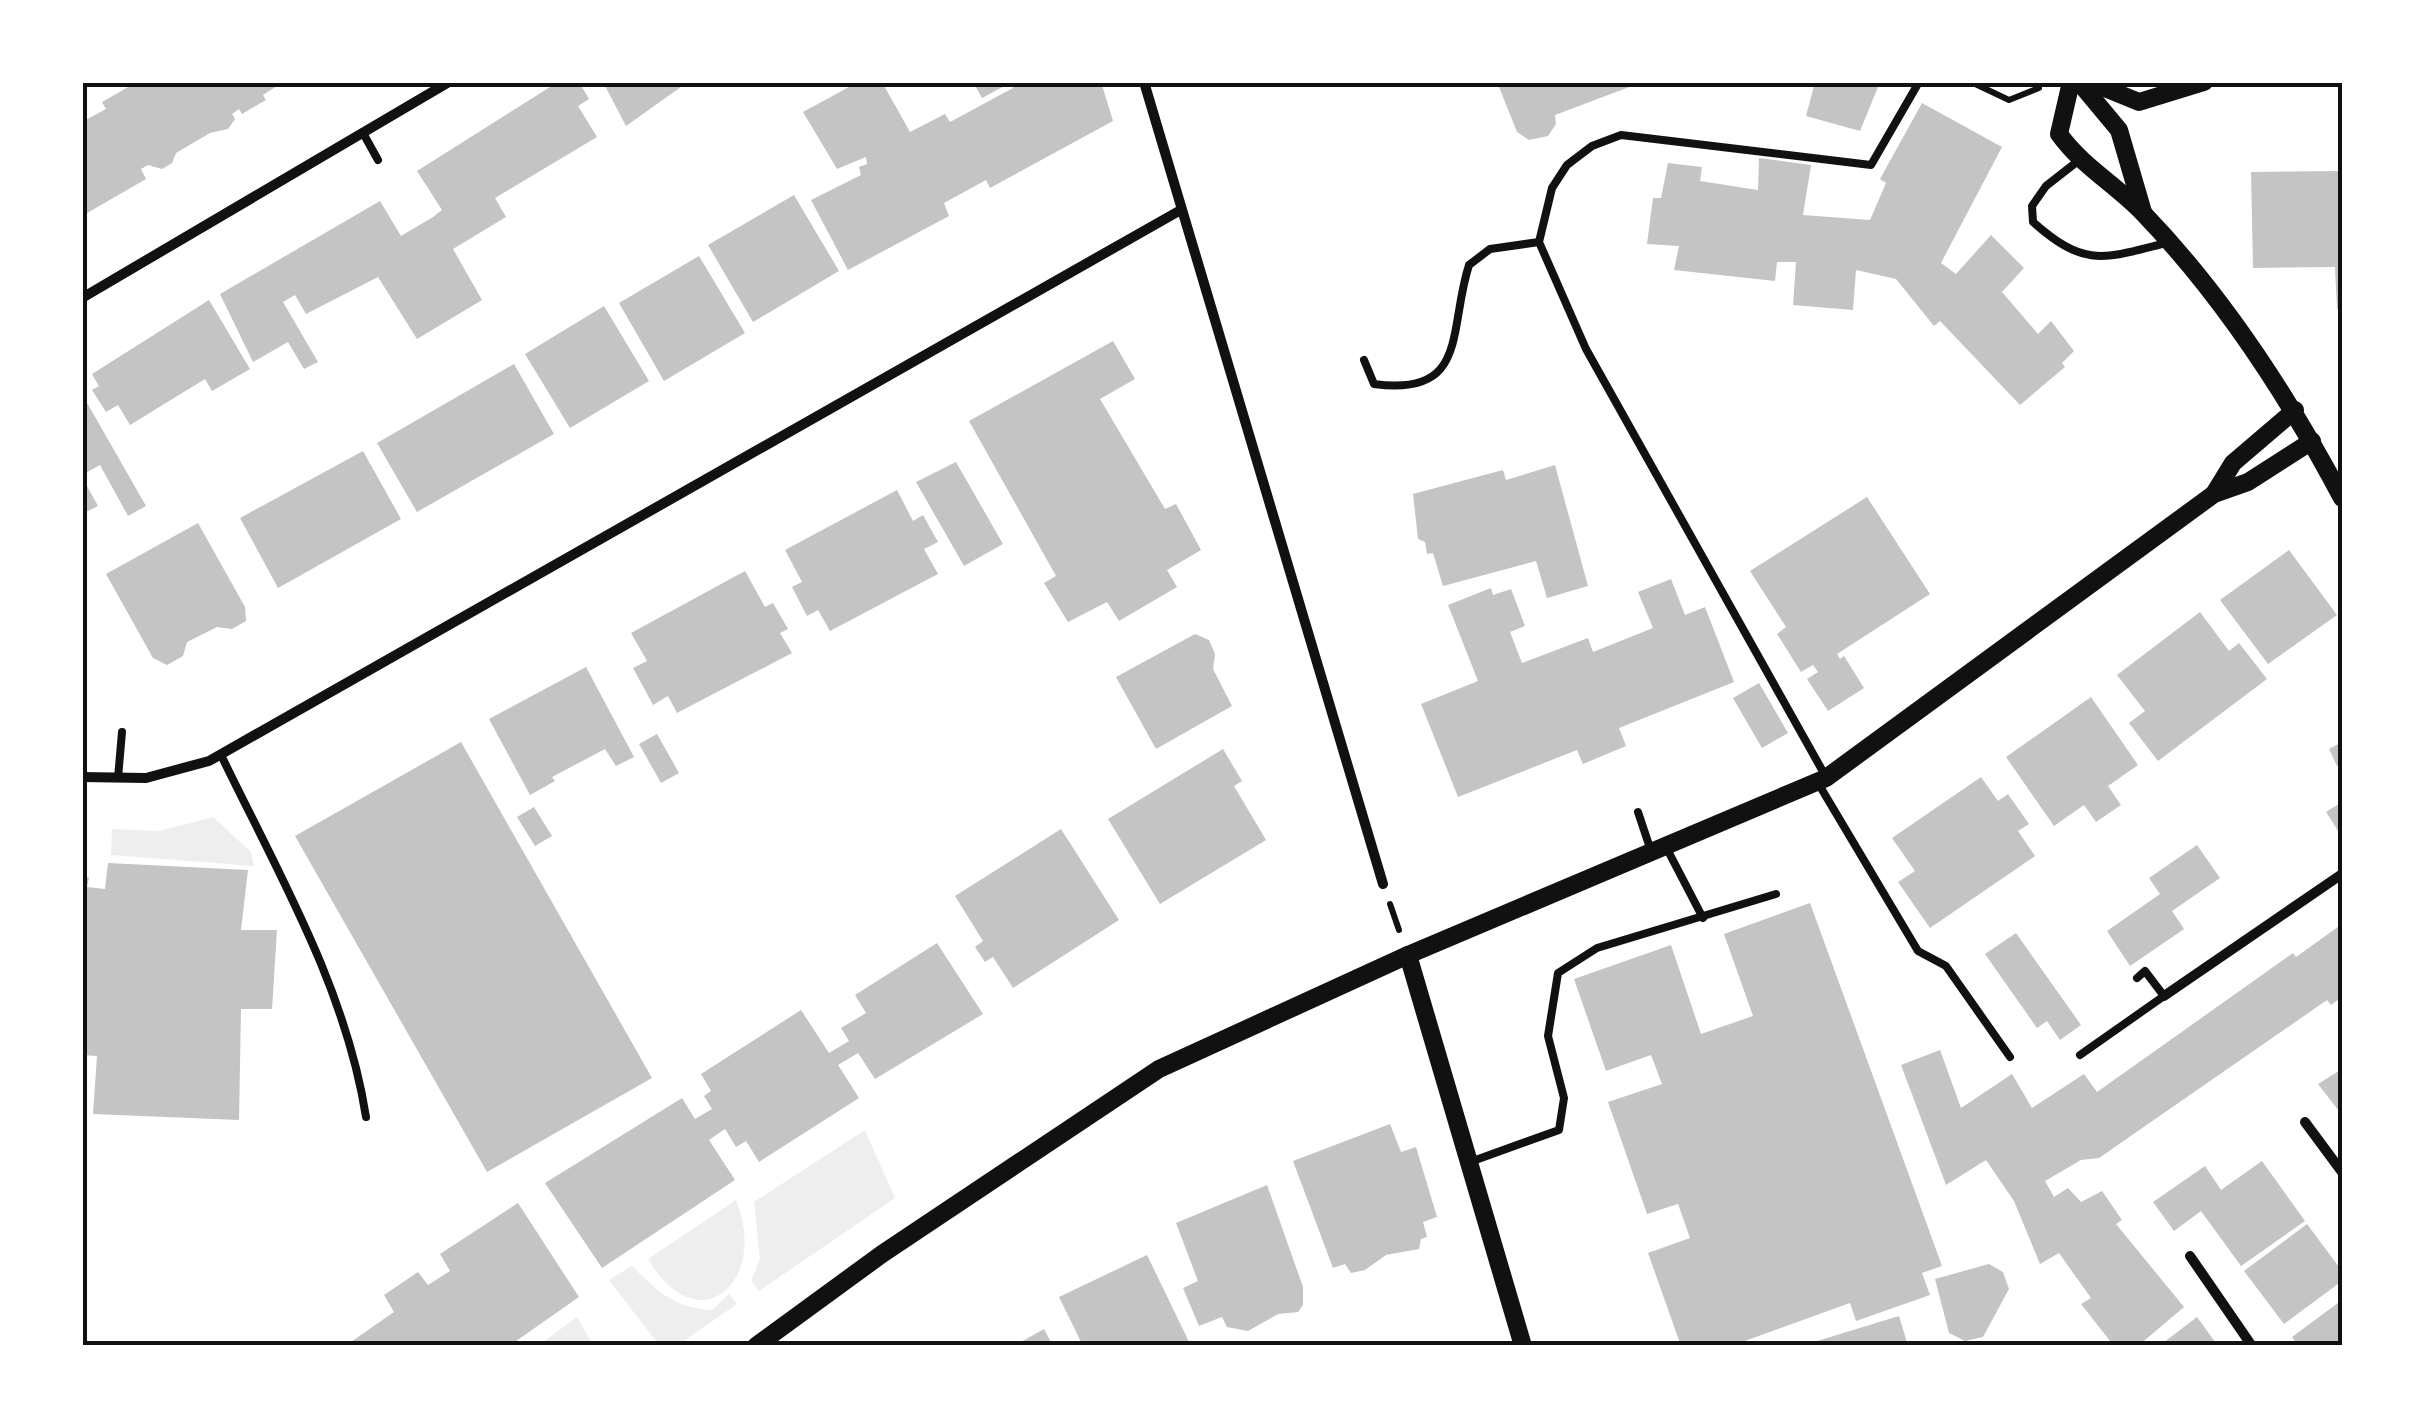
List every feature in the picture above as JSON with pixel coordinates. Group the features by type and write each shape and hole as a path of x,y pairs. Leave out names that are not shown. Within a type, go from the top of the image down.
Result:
{"street":[{"path":"82,298 450,82"},
{"path":"1144,82 1178,211 1383,884"},
{"path":"2075,82 2059,134 2078,161 2143,212 2256,353 2295,410 2342,498"},
{"path":"2075,82 2118,130 2143,212"},
{"path":"2090,82 2139,102 2204,82"},
{"path":"82,776 146,778 221,755 1178,211"},
{"path":"2214,494 2233,463 2295,410"},
{"path":"756,1346 882,1254 1159,1070 1408,955 1822,780 2214,494 2248,482 2312,442"},
{"path":"2164,996 2342,874"},
{"path":"1408,955 1523,1346"},
{"path":"2305,1122 2342,1172"},
{"path":"2190,1256 2252,1346"}],"lane":[{"path":"1920,82 1870,165 1621,135 1592,146 1567,165 1552,188 1539,242 1586,349 1918,951 1946,966 2010,1057"},
{"path":"363,134 378,160"},
{"path":"2078,161 2046,186 2032,206 2033,222 2063,248 2098,260 2166,243"},
{"path":"1364,360 1374,384 1409,388 1432,378 1450,360 1469,265 1490,249 1539,242"},
{"path":"118,778 122,732"},
{"path":"221,755 319,957 360,1076 366,1117"},
{"path":"1638,812 1703,918"},
{"path":"1470,1162 1560,1130 1564,1098 1548,1036 1558,974 1597,948 1776,894"},
{"path":"2080,1055 2164,996 2146,971 2136,978"}],"path":[{"path":"1971,82 2009,100 2054,82"},
{"path":"1383,884 1408,955"}],"shaded area":[{"path":"213,817 251,852 254,866 111,855 112,829 159,831"},
{"path":"865,1130 895,1198 759,1291 751,1281 760,1259 754,1202"},
{"path":"736,1200 744,1229 743,1255 736,1277 724,1292 707,1299 688,1297 668,1284 648,1259"},
{"path":"632,1266 658,1290 687,1306 712,1310 729,1294 737,1304 678,1345 659,1345 609,1280"},
{"path":"577,1317 593,1345 539,1345"}],"building":[{"path":"137,82 283,82 263,95 266,100 242,114 239,109 232,114 235,119 228,129 210,133 176,153 172,163 162,169 148,165 141,169 146,179 82,216 82,122 106,109 102,102"},
{"path":"558,82 579,82 589,99 578,106 597,137 495,198 506,217 453,249 482,300 417,339 378,277 306,314 295,295 283,302 318,362 304,369 288,342 253,362 220,294 380,201 401,236 433,217 442,210 417,171"},
{"path":"603,82 688,82 626,126"},
{"path":"858,82 882,82 910,132 945,114 950,122 1013,88 1010,83 982,98 973,82 1101,82 1113,121 990,188 986,180 944,203 949,216 848,270 811,200 861,175 859,167 867,164 866,157 837,169 803,112"},
{"path":"1497,82 1640,83 1555,115 1556,124 1548,136 1529,140 1517,132"},
{"path":"1815,82 1880,82 1860,131 1806,116"},
{"path":"1922,103 2002,147 1941,263 1956,274 1991,235 2024,268 2002,292 2038,334 2051,321 2074,351 2062,363 2065,367 2020,405 1940,321 1934,326 1896,279 1856,270 1853,310 1793,305 1796,262 1777,262 1775,281 1674,270 1679,246 1647,244 1653,198 1661,198 1668,163 1702,167 1700,181 1758,190 1759,158 1811,165 1803,215 1870,220 1886,183 1880,179"},
{"path":"2342,171 2342,309 2337,309 2335,267 2253,268 2251,172"},
{"path":"794,195 839,271 753,322 708,245"},
{"path":"699,256 745,333 664,381 619,303"},
{"path":"209,300 250,369 212,391 205,379 130,425 118,405 106,412 92,390 99,386 92,374"},
{"path":"604,306 649,381 570,428 525,354"},
{"path":"1113,341 1135,379 1100,399 1165,509 1176,504 1201,550 1167,570 1177,587 1119,621 1107,602 1068,622 1044,583 1056,576 969,421"},
{"path":"514,364 554,434 417,512 377,443"},
{"path":"82,394 146,506 128,516 100,465 82,475"},
{"path":"363,451 401,519 278,588 240,518"},
{"path":"956,462 1003,544 964,566 916,482"},
{"path":"1555,465 1588,586 1547,598 1536,561 1443,586 1433,553 1427,554 1425,542 1418,539 1413,494 1503,470 1506,480"},
{"path":"82,477 98,506 82,514"},
{"path":"897,490 913,521 923,515 938,542 924,549 938,574 830,631 818,610 807,616 792,587 802,582 785,550"},
{"path":"1867,497 1930,594 1837,654 1840,659 1844,656 1864,688 1828,711 1807,679 1818,672 1813,665 1801,672 1777,634 1786,627 1750,571"},
{"path":"198,523 245,607 246,621 232,629 217,627 187,642 183,656 167,665 153,658 106,574"},
{"path":"2289,550 2337,615 2268,664 2220,600"},
{"path":"745,571 765,607 773,603 788,629 780,633 792,653 677,713 668,696 653,705 633,668 647,661 631,633"},
{"path":"1671,579 1685,615 1705,607 1734,682 1619,728 1626,746 1583,764 1577,750 1458,797 1421,704 1478,681 1448,605 1491,588 1493,595 1511,589 1525,626 1510,632 1522,663 1588,638 1593,652 1653,628 1638,592"},
{"path":"2200,612 2229,651 2239,643 2267,679 2158,761 2129,723 2145,711 2117,675"},
{"path":"1195,634 1209,640 1215,654 1213,669 1232,706 1156,749 1116,677"},
{"path":"586,667 634,757 616,766 605,749 552,777 555,781 530,795 489,719"},
{"path":"1759,683 1788,733 1762,748 1733,698"},
{"path":"2091,697 2138,765 2108,786 2121,805 2096,822 2084,805 2054,826 2006,757"},
{"path":"657,734 679,773 661,783 639,744"},
{"path":"461,742 652,1078 487,1172 295,836"},
{"path":"2342,742 2342,763 2337,766 2329,749"},
{"path":"1223,749 1242,781 1234,786 1266,840 1160,904 1108,819"},
{"path":"1981,777 1998,801 2008,794 2029,824 2018,831 2035,856 1930,928 1898,882 1915,871 1892,838"},
{"path":"2342,802 2342,837 2326,812"},
{"path":"534,807 552,836 535,846 517,817"},
{"path":"1061,829 1119,920 1013,988 993,957 985,962 975,947 983,941 955,896"},
{"path":"2197,845 2220,878 2172,911 2184,929 2130,966 2107,931 2160,894 2149,878"},
{"path":"108,863 248,870 241,930 277,930 272,1009 241,1009 239,1120 93,1114 97,1056 82,1055 82,874 89,878 87,887 105,889"},
{"path":"1810,903 1942,1266 1922,1273 1930,1295 1856,1321 1850,1303 1731,1346 1681,1346 1648,1253 1690,1238 1678,1204 1647,1214 1608,1102 1662,1084 1651,1055 1606,1071 1574,979 1671,945 1701,1034 1753,1016 1724,934"},
{"path":"2342,924 2342,997 2331,1005 2327,1000 2099,1158 2081,1160 2045,1181 2054,1197 2068,1188 2081,1202 2102,1191 2122,1220 2116,1224 2184,1307 2138,1346 2114,1346 2081,1304 2091,1298 2059,1253 2040,1264 2014,1201 1986,1160 1946,1185 1901,1065 1940,1050 1961,1108 2012,1074 2032,1108 2084,1074 2097,1092 2293,953 2296,957"},
{"path":"2016,933 2081,1025 2060,1040 2047,1021 2037,1028 1985,954"},
{"path":"937,943 983,1014 875,1079 858,1053 838,1065 859,1098 759,1162 746,1141 736,1147 725,1129 709,1140 735,1180 602,1268 545,1183 682,1098 695,1119 712,1109 704,1096 711,1091 701,1074 801,1010 829,1053 849,1041 841,1028 866,1013 855,995"},
{"path":"2342,1069 2342,1115 2318,1084"},
{"path":"1390,1124 1401,1152 1416,1147 1437,1217 1423,1222 1427,1237 1421,1239 1419,1249 1386,1255 1365,1270 1351,1273 1345,1264 1333,1268 1293,1161"},
{"path":"2262,1161 2305,1221 2241,1266 2201,1211 2174,1231 2153,1202 2205,1166 2221,1190"},
{"path":"1267,1185 1303,1287 1303,1305 1298,1312 1278,1314 1248,1331 1227,1327 1222,1317 1199,1326 1183,1288 1198,1281 1176,1223"},
{"path":"518,1203 579,1297 509,1346 345,1346 394,1312 384,1295 418,1272 428,1285 450,1271 440,1254"},
{"path":"2307,1224 2342,1271 2342,1281 2284,1324 2244,1271"},
{"path":"1147,1255 1191,1346 1083,1346 1059,1297"},
{"path":"1989,1264 2003,1272 2009,1289 1983,1337 1965,1341 1949,1333 1935,1279"},
{"path":"2342,1300 2342,1346 2298,1346 2292,1337"},
{"path":"1899,1316 1908,1346 1804,1345"},
{"path":"2197,1317 2218,1346 2159,1346"},
{"path":"1044,1329 1053,1346 1014,1346"}]}
